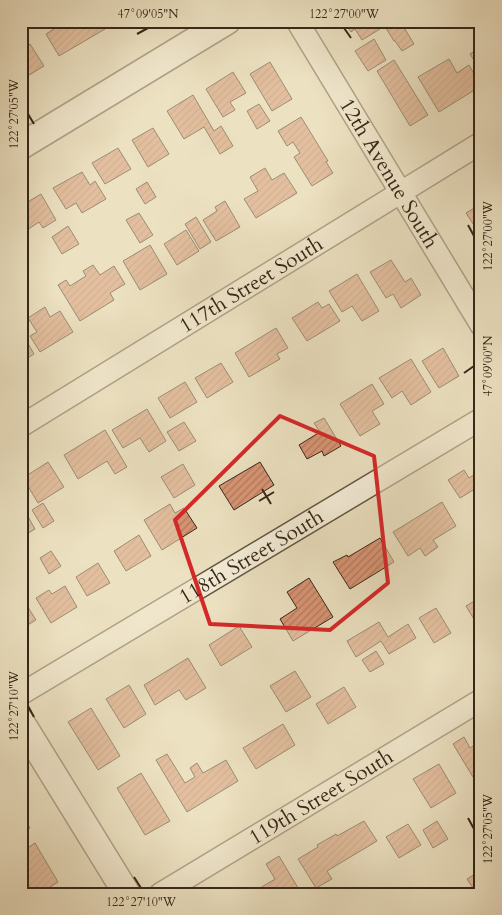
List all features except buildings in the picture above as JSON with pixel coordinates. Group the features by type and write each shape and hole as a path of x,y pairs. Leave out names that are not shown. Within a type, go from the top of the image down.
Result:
{"street":[{"path":"21,146 227,21"},
{"name":"12th Avenue South","path":"298,21 481,325"},
{"name":"117th Street South","path":"21,426 481,142"},
{"name":"118th Street South","path":"21,694 481,419"},
{"name":"119th Street South","path":"160,894 481,700"},
{"path":"21,722 127,894"}],"highlighted area":[{"path":"280,416 374,456 388,583 330,630 210,624 175,520"}]}
